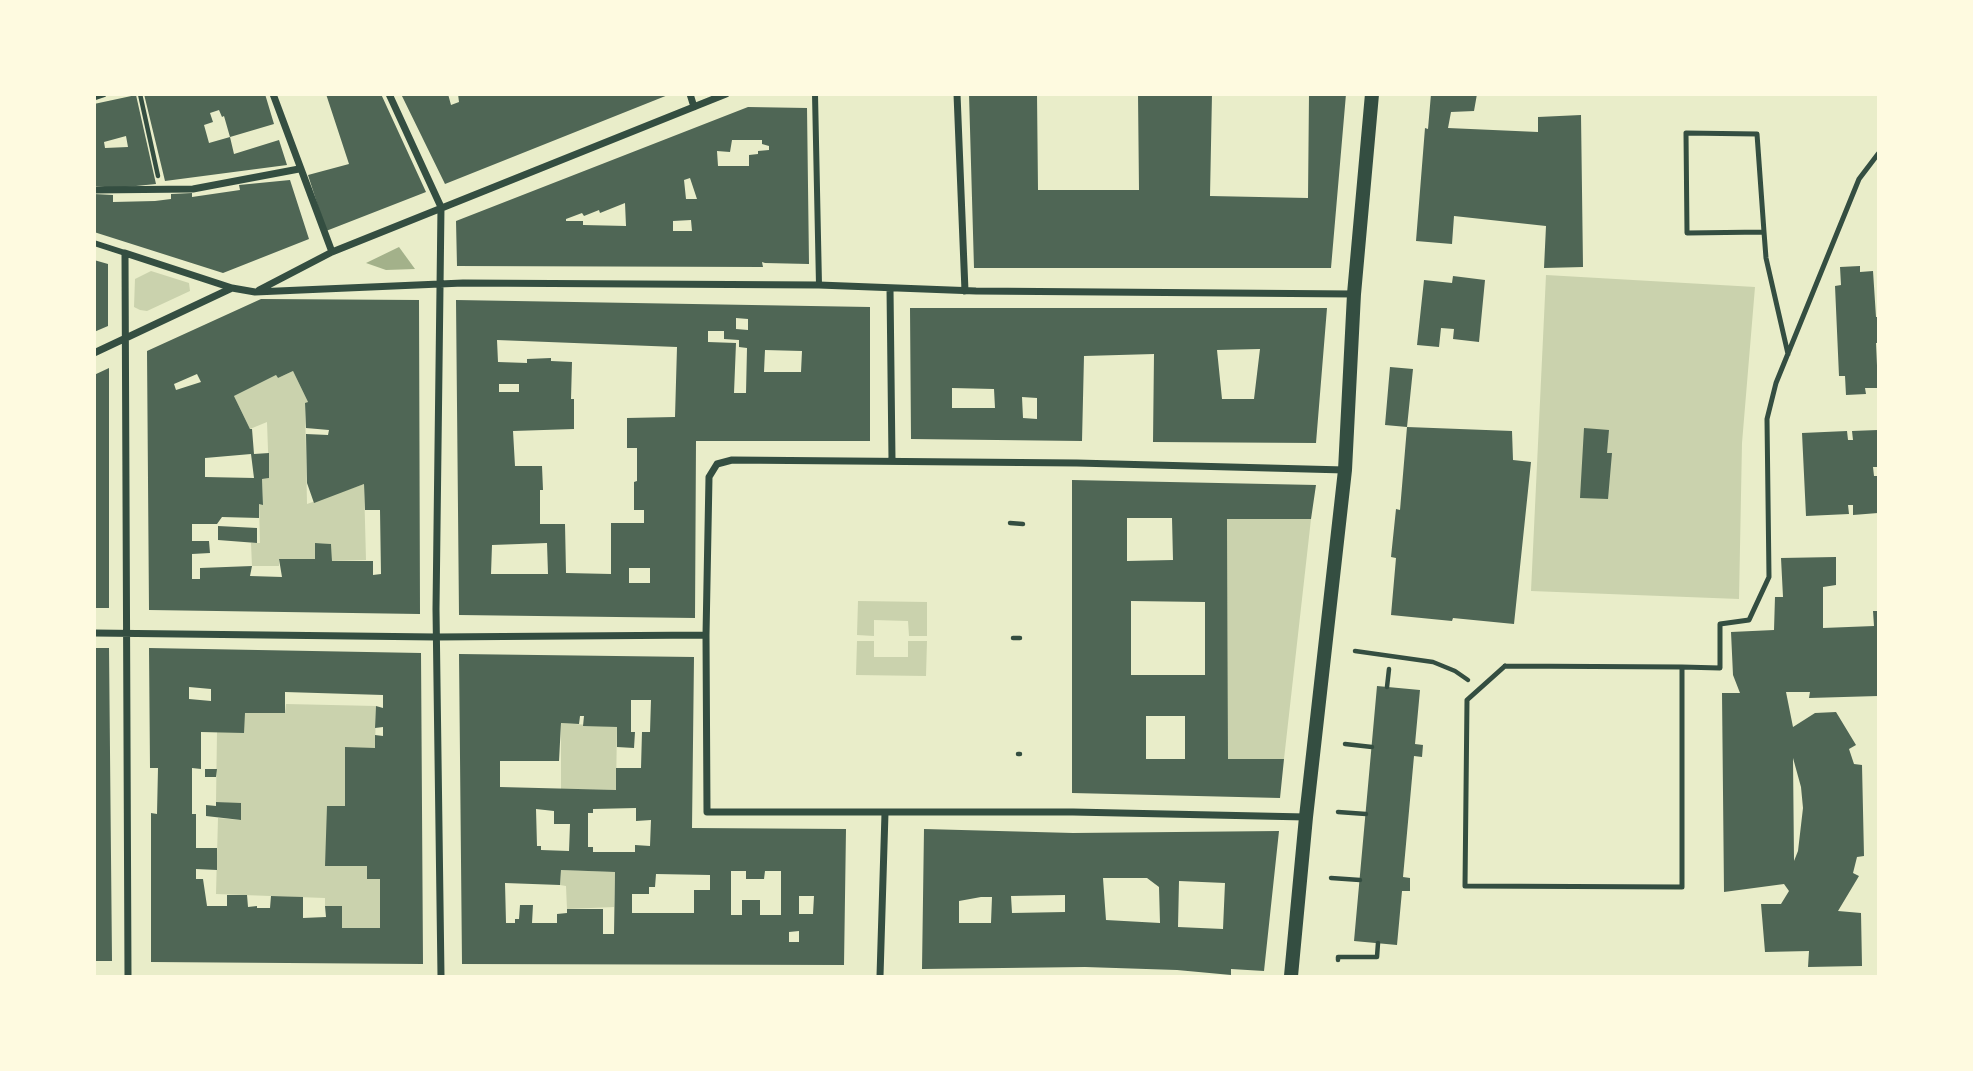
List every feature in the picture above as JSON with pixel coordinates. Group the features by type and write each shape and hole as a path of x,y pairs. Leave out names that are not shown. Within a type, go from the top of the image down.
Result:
{"main road":[{"path":"1292,976 1306,817 1345,470 1354,294 1372,94"}],"street":[{"path":"94,97 103,94"},
{"path":"273,94 332,252"},
{"path":"389,94 441,207 436,637 441,976"},
{"path":"690,94 694,107"},
{"path":"255,292 332,252 726,94"},
{"path":"816,94 819,285"},
{"path":"957,94 965,291"},
{"path":"94,190 193,189 299,169"},
{"path":"94,243 232,288 255,292 439,283 819,285 965,291 1354,294"},
{"path":"125,253 128,976"},
{"path":"94,353 232,288"},
{"path":"890,288 892,460"},
{"path":"1306,817 1048,812 707,812 709,477 717,464 732,460 1077,463 1345,470"},
{"path":"94,633 436,637 706,635"},
{"path":"880,976 885,813"}],"lane":[{"path":"1764,232 1687,233 1686,133 1757,134 1766,258 1788,354"},
{"path":"1682,667 1682,887 1465,886 1467,700 1505,666 1682,667 1720,668 1720,624 1749,620 1769,577 1767,419 1776,383 1859,179 1878,154"}],"path":[{"path":"140,94 162,190"},
{"path":"1010,523 1023,524"},
{"path":"1013,638 1020,638"},
{"path":"1355,651 1433,662 1455,671 1480,689"},
{"path":"1387,687 1389,669"},
{"path":"1345,744 1371,747"},
{"path":"1338,813 1366,814"},
{"path":"1331,878 1360,880"},
{"path":"1338,960 1338,957 1377,959 1379,943"}],"shaded area":[{"path":"399,247 415,269 386,270 366,263"},
{"path":"151,271 189,283 190,291 147,311 134,307 135,279"},
{"path":"1546,275 1755,287 1742,443 1739,599 1531,591"},
{"path":"293,371 308,402 305,404 307,504 364,484 366,560 332,561 331,544 315,543 315,559 279,560 279,566 252,566 251,543 260,543 259,504 263,504 262,479 269,478 267,422 250,429 234,396 276,375 278,378"},
{"path":"1227,519 1311,519 1284,759 1228,759"},
{"path":"858,601 927,602 927,636 909,636 908,621 874,620 874,636 857,635"},
{"path":"857,641 874,641 874,657 908,657 908,641 927,641 926,676 856,675"},
{"path":"286,704 376,706 375,748 345,748 345,806 325,866 367,866 380,879 380,928 342,928 325,906 325,898 216,894 218,818 240,820 241,804 216,802 217,732 245,713 285,713"},
{"path":"561,723 617,727 616,790 561,789"},
{"path":"561,870 615,872 614,907 567,909 566,886 560,885"}],"building":[{"path":"144,94 265,94 274,124 230,137 234,154 279,140 287,165 165,181","holes":["219,110 222,117 224,116 230,137 209,143 204,125 213,122 210,113"]},
{"path":"326,94 381,94 426,192 326,231 308,175 349,164"},
{"path":"401,94 448,94 451,105 459,102 458,94 668,95 445,184"},
{"path":"969,94 1037,94 1038,190 1139,190 1138,94 1212,94 1210,196 1308,198 1309,94 1346,94 1331,268 974,268"},
{"path":"1431,94 1477,94 1474,111 1451,112 1448,128 1538,132 1538,117 1581,115 1583,267 1544,268 1546,226 1454,216 1452,244 1416,241 1425,128 1428,129"},
{"path":"136,95 156,184 116,188 94,186 94,104","holes":["126,136 128,147 105,148 104,142"]},
{"path":"748,107 807,108 809,264 762,262 763,267 457,266 456,221","holes":["732,140 762,140 762,144 769,146 769,150 749,155 749,166 718,166 717,151 730,152","690,178 697,199 686,199 684,180","625,203 626,226 583,225 583,221 566,221 582,213 584,216 599,210 600,213","691,220 692,231 673,231 673,221"]},
{"path":"290,180 309,239 223,273 94,232 94,194 113,195 113,202 155,201 171,199 171,194 192,193 192,197 240,190 239,185"},
{"path":"94,260 108,264 108,326 94,332"},
{"path":"1860,266 1860,272 1873,271 1878,317 1878,388 1865,388 1866,394 1846,395 1845,376 1839,376 1835,286 1841,285 1840,267"},
{"path":"1453,276 1485,280 1479,342 1453,339 1454,329 1441,328 1439,347 1417,345 1424,280 1452,283"},
{"path":"261,299 419,300 420,614 149,610 147,351","holes":["293,371 308,402 305,403 306,428 329,430 328,435 306,434 307,483 314,503 364,484 365,510 380,510 381,574 373,575 373,561 332,561 331,544 315,543 315,559 279,559 282,577 250,576 252,566 200,568 200,579 192,579 192,554 210,553 209,541 192,541 192,524 217,524 222,517 259,518 259,504 263,505 262,479 269,478 269,453 254,454 252,429 234,396 276,375 278,378","197,374 201,382 176,390 174,384","251,454 254,478 205,477 205,458"]},
{"path":"456,300 870,307 870,441 696,441 695,618 459,615","holes":["736,318 748,319 748,330 736,329","708,331 724,331 724,339 739,340 739,347 747,348 746,393 734,393 736,343 708,342","497,340 677,347 675,417 627,418 627,448 637,448 634,510 644,510 644,523 611,523 611,574 566,573 565,524 540,524 542,466 515,466 513,431 574,429 574,399 571,399 572,362 551,361 551,358 527,359 527,363 498,362","765,350 802,351 801,372 764,372","499,384 519,384 519,392 499,392","547,543 548,574 491,574 492,545","629,568 650,568 650,583 629,583"]},
{"path":"910,308 1327,308 1316,443 1153,442 1154,354 1084,356 1082,441 911,439","holes":["1260,349 1254,399 1222,399 1217,350","952,388 994,389 995,408 952,408","1022,397 1037,398 1037,419 1023,418"]},
{"path":"1390,367 1413,369 1407,427 1385,425"},
{"path":"109,368 109,608 94,608 94,375"},
{"path":"1407,427 1512,431 1513,460 1531,462 1514,624 1391,615 1396,558 1391,557 1396,509 1400,510"},
{"path":"1584,428 1609,430 1607,453 1612,453 1608,499 1580,498"},
{"path":"1878,430 1878,467 1873,467 1874,476 1878,476 1878,513 1853,515 1853,505 1848,505 1849,514 1806,516 1802,433 1847,431 1848,440 1853,440 1852,431"},
{"path":"1072,480 1316,485 1311,519 1227,519 1228,759 1284,759 1280,798 1072,793","holes":["1127,518 1172,518 1173,560 1127,561","1131,601 1205,602 1205,675 1131,675","1146,716 1185,716 1185,759 1146,759"]},
{"path":"218,526 257,528 257,543 218,540"},
{"path":"1836,557 1836,585 1823,587 1823,628 1874,626 1873,611 1878,611 1878,696 1809,698 1810,692 1786,692 1793,727 1815,713 1836,712 1856,745 1849,749 1854,764 1862,765 1864,856 1857,857 1853,873 1859,876 1838,911 1861,913 1862,966 1808,967 1809,951 1765,952 1761,904 1781,904 1789,891 1784,884 1724,892 1722,693 1740,693 1733,675 1731,632 1774,630 1775,597 1783,597 1781,558","holes":["1793,758 1801,787 1803,808 1798,851 1794,861"]},
{"path":"94,648 109,648 112,961 94,961"},
{"path":"149,648 421,653 423,964 151,962 151,813 157,814 158,768 150,768","holes":["189,687 211,689 211,701 189,699","285,692 383,695 383,708 376,706 375,728 383,727 383,736 375,735 375,748 345,747 345,806 327,806 325,866 367,866 367,879 380,879 380,928 342,928 342,906 325,906 326,917 303,918 303,897 271,896 270,908 257,908 248,907 247,895 227,895 227,906 207,906 203,879 196,879 196,869 217,870 217,848 196,848 196,814 192,814 192,768 201,769 201,732 244,733 245,713 285,713"]},
{"path":"459,654 694,657 692,828 846,829 844,965 462,964","holes":["631,700 651,700 650,732 642,732 641,768 616,768 616,790 500,787 500,761 559,761 561,723 579,724 580,716 584,716 583,726 617,727 617,747 634,748 635,732 631,732","636,808 636,821 651,820 650,846 635,845 635,852 593,852 593,847 588,847 588,813 593,813 593,809","536,809 554,811 554,824 570,824 569,851 541,850 541,846 537,846","561,870 615,872 614,934 603,934 603,909 567,909 567,913 557,914 557,923 532,923 533,905 520,905 519,919 515,919 515,923 506,923 505,883 560,885","731,871 746,871 746,879 764,879 765,871 781,871 781,915 760,915 760,900 742,900 742,915 731,915","656,874 710,875 710,890 694,890 694,913 632,913 632,894 649,894 649,887 655,887","799,896 814,896 813,914 799,914","799,931 799,942 789,942 789,932"]},
{"path":"1377,686 1420,690 1415,744 1423,745 1422,757 1414,756 1403,877 1410,878 1410,891 1402,891 1397,945 1354,941"},
{"path":"205,769 217,769 216,777 205,777"},
{"path":"216,802 241,803 241,820 206,816 206,805 216,806"},
{"path":"924,829 1073,833 1279,831 1264,971 1231,969 1231,975 1085,967 922,969","holes":["1103,878 1147,878 1159,887 1160,923 1106,920","1179,881 1225,883 1223,929 1178,927","1065,895 1065,912 1012,913 1011,896","992,897 991,923 959,923 959,901"]}]}
